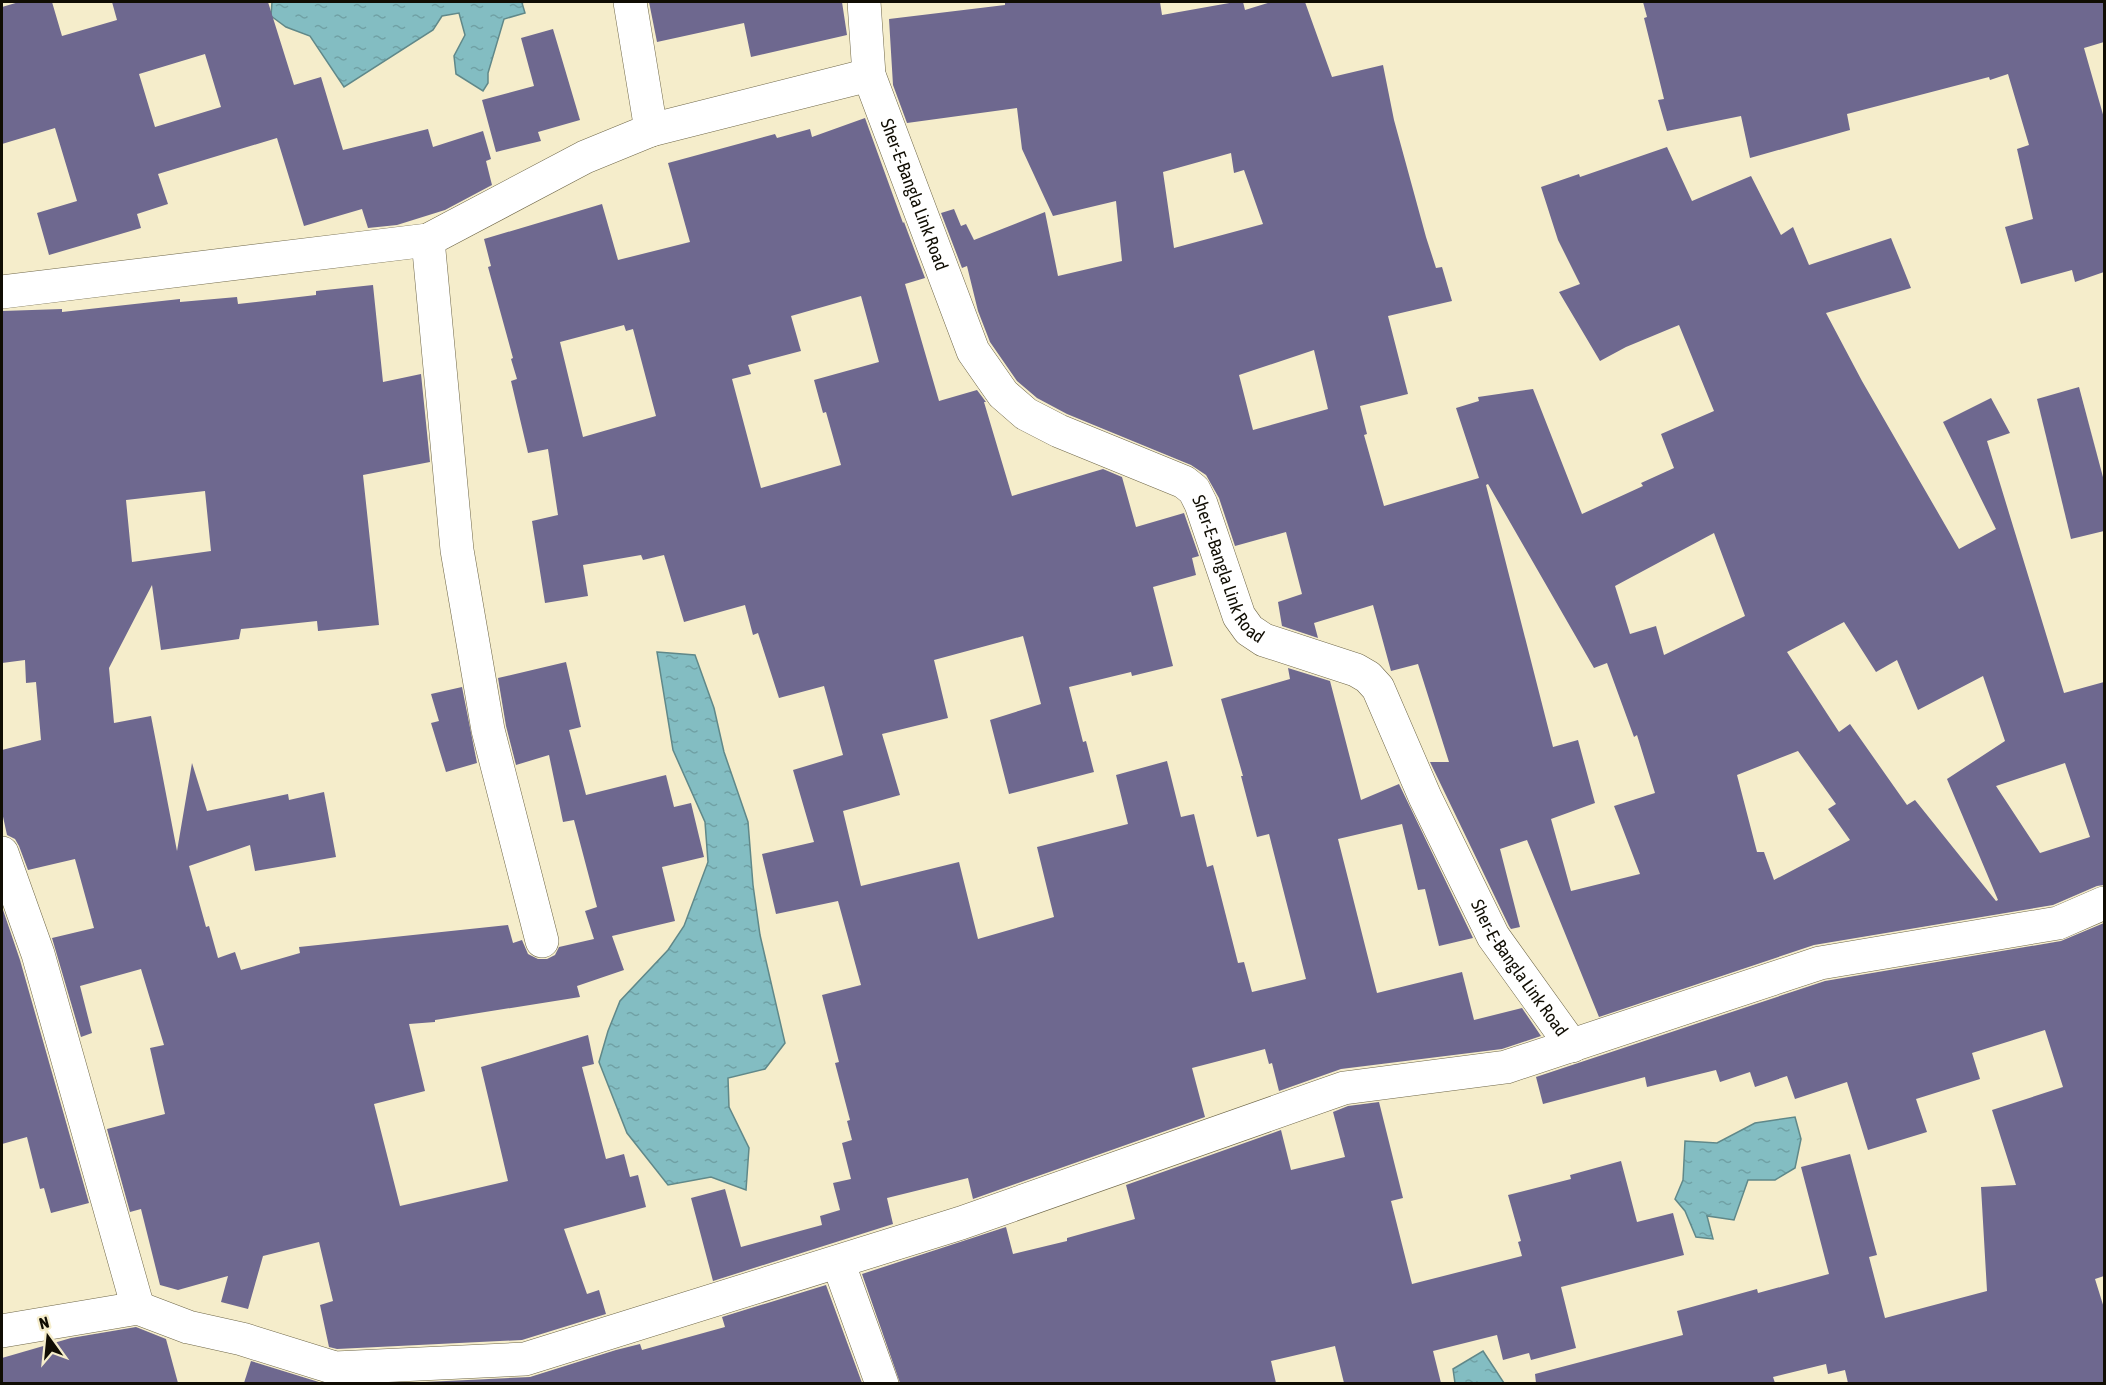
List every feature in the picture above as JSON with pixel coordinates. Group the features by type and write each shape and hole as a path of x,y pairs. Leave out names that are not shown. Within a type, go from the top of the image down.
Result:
{"street":[{"path":"630,2 651,130"},
{"name":"Sher-E-Bangla Link Road","path":"864,2 869,75 973,351 987,373 1003,394 1026,414 1059,431 1184,482 1194,490 1201,504 1239,616 1249,630 1264,640 1356,670 1368,677 1378,688 1425,797 1493,936 1572,1046"},
{"path":"2,292 428,240 585,157 651,130 869,75"},
{"path":"428,240 457,550 488,729 542,941"},
{"path":"2,853 38,954 138,1308"},
{"path":"2,1332 138,1308 188,1327 242,1339 334,1376 529,1371 838,1262 961,1223 1344,1088 1506,1067 1820,963 2058,923 2104,903"},
{"path":"838,1262 882,1383"}],"water":[{"path":"272,2 524,2 522,3 525,13 504,19 488,73 488,83 483,91 456,74 454,56 465,35 459,13 442,16 433,30 344,87 310,36 286,27 271,16"},
{"path":"657,652 695,655 714,708 724,752 748,822 760,935 785,1043 765,1069 728,1078 729,1107 749,1148 746,1190 711,1177 668,1185 627,1133 599,1062 620,1001 668,950 684,926 708,862 705,822 673,750"},
{"path":"1795,1117 1801,1139 1795,1168 1775,1180 1748,1180 1734,1220 1707,1216 1713,1239 1696,1237 1685,1211 1675,1199 1683,1180 1685,1141 1717,1143 1755,1123"},
{"path":"1483,1351 1504,1383 1455,1383 1453,1369"}],"building":[{"path":"19,2 52,2 62,36 117,20 112,2 268,2 294,85 321,77 343,150 428,129 433,147 483,131 491,159 486,161 492,185 445,210 397,225 368,228 362,209 304,226 277,138 158,174 168,204 137,214 141,228 49,255 37,213 77,201 55,128 2,144 2,7","holes":["205,54 221,107 155,127 139,74"]},
{"path":"649,2 842,2 847,35 751,57 744,23 657,42"},
{"path":"1005,2 1160,2 1162,15 1235,2 1243,2 1245,10 1271,2 1305,2 1332,77 1383,65 1394,120 1426,237 1436,268 1442,267 1452,301 1388,316 1408,394 1360,406 1367,434 1364,435 1384,506 1479,478 1456,408 1479,401 1478,397 1533,389 1582,514 1643,486 1641,483 1674,468 1661,434 1714,411 1679,325 1626,347 1600,361 1559,292 1580,284 1558,240 1541,187 1579,174 1580,177 1667,147 1692,201 1751,176 1781,235 1793,227 1809,265 1891,238 1911,288 1826,313 1862,381 1959,549 1996,529 1943,422 1991,398 2010,433 1987,441 2064,693 2104,682 2104,885 2053,905 1814,945 1599,1017 1527,840 1500,849 1520,927 1511,929 1509,926 1430,762 1449,762 1418,664 1391,671 1373,605 1314,623 1318,638 1282,626 1278,602 1302,594 1286,532 1235,546 1219,498 1206,475 1191,465 1067,414 1037,398 1017,381 990,342 978,311 967,266 962,268 941,213 954,209 961,226 966,224 974,240 1045,212 1058,276 1122,261 1116,201 1053,216 1022,149 1017,108 907,123 893,85 889,19 1005,5","holes":["1231,153 1234,173 1244,170 1263,224 1174,248 1163,172","1314,350 1328,409 1253,430 1239,375","1488,484 1594,668 1607,663 1634,737 1637,735 1655,793 1614,806 1640,874 1571,891 1551,819 1595,803 1578,740 1553,747 1486,485","1714,533 1745,616 1664,655 1656,626 1630,634 1615,586","1844,622 1876,672 1897,660 1918,710 1983,676 2005,741 1947,779 1998,900 1996,901 1915,800 1907,805 1850,724 1839,732 1787,652","1798,751 1836,804 1828,809 1850,840 1774,880 1764,852 1757,852 1737,775","2065,763 2090,837 2040,853 1996,786"]},
{"path":"1643,2 2104,2 2104,42 2084,48 2104,118 2104,272 2075,282 2072,270 2021,284 2005,227 2033,219 2017,149 2029,145 2008,74 1847,114 1850,130 1750,158 1741,116 1667,131 1658,100 1664,99 1644,18 1647,17"},
{"path":"553,29 580,120 538,132 541,141 496,152 482,100 534,86 521,38"},
{"path":"865,118 925,278 905,284 939,401 977,390 986,402 984,402 1012,496 1103,469 1122,477 1136,527 1184,513 1199,556 1192,558 1196,575 1153,587 1173,666 1132,676 1131,672 1069,687 1083,742 1086,741 1094,772 1009,794 990,720 1041,704 1023,636 934,660 948,718 882,734 900,795 843,811 861,886 959,862 978,939 1054,917 1037,847 1128,824 1116,775 1167,761 1181,817 1194,814 1207,867 1213,865 1238,963 1244,962 1252,992 1306,979 1269,834 1257,837 1241,776 1243,776 1221,699 1290,679 1288,668 1330,681 1361,800 1399,784 1473,938 1439,946 1425,889 1418,890 1402,824 1338,839 1377,993 1462,972 1474,1020 1522,1008 1541,1036 1502,1049 1341,1069 1279,1091 1272,1063 1269,1064 1265,1049 1192,1068 1205,1117 973,1199 968,1178 887,1198 893,1224 713,1281 691,1198 725,1189 741,1247 822,1225 820,1216 840,1210 833,1183 851,1179 842,1143 852,1140 847,1121 850,1120 835,1063 839,1062 822,995 861,985 838,901 776,914 762,854 814,842 793,770 843,755 824,686 779,698 758,633 753,635 745,605 684,622 664,555 643,560 641,555 583,565 588,596 545,603 532,521 558,515 548,449 528,453 511,381 517,379 511,359 513,358 488,267 491,266 484,239 602,204 618,260 690,242 668,163 775,134 777,138 810,129 812,137","holes":["861,296 879,362 814,380 841,465 761,488 732,379 751,374 748,365 801,351 791,316","624,325 626,331 633,329 656,416 583,437 560,342"]},
{"path":"373,285 383,382 421,374 430,462 363,475 379,625 318,631 317,621 241,629 239,639 161,650 152,585 109,668 114,723 151,716 177,851 192,763 207,811 288,794 289,800 324,792 336,857 255,871 250,845 189,866 206,927 209,926 218,958 235,952 241,970 300,953 299,947 508,925 513,943 522,940 528,954 538,959 547,959 555,955 559,947 594,939 585,911 597,907 574,820 563,822 549,755 516,765 506,726 498,678 566,662 581,727 569,730 586,795 666,775 674,807 691,803 704,857 662,867 675,921 612,936 624,970 577,986 580,997 435,1020 435,1022 409,1024 425,1091 374,1104 400,1206 508,1181 481,1067 588,1035 594,1064 582,1067 606,1159 624,1154 630,1177 638,1175 646,1207 564,1229 587,1294 599,1290 606,1314 522,1340 337,1349 329,1347 320,1305 333,1301 319,1242 263,1256 248,1309 221,1302 228,1276 178,1290 160,1285 141,1209 130,1212 107,1129 165,1114 150,1048 164,1045 141,969 80,986 92,1033 81,1037 52,938 94,928 75,859 28,870 15,839 7,835 2,812 2,750 41,740 36,682 26,683 25,660 2,663 2,311 62,309 62,312 180,299 180,302 237,297 238,304 316,295 316,291","holes":["205,491 211,551 132,562 126,500"]},
{"path":"2079,387 2104,481 2104,531 2071,539 2037,399"},
{"path":"462,687 477,763 446,772 431,723 439,721 431,694"},
{"path":"2,907 20,960 89,1203 51,1213 44,1188 40,1189 27,1137 2,1144"},
{"path":"2104,923 2104,1276 2095,1279 2104,1308 2104,1383 1848,1383 1845,1370 1828,1374 1826,1364 1773,1377 1775,1383 1536,1383 1535,1374 1683,1335 1677,1311 1757,1289 1758,1293 1829,1274 1801,1167 1850,1154 1877,1255 1869,1257 1885,1318 1987,1291 1981,1187 2016,1185 1992,1110 2063,1087 2045,1030 1972,1053 1980,1079 1916,1099 1927,1132 1868,1150 1847,1082 1795,1099 1787,1076 1755,1087 1750,1072 1720,1082 1716,1070 1647,1087 1645,1077 1543,1104 1536,1077 1825,981 2061,941"},
{"path":"1379,1102 1403,1198 1391,1201 1412,1284 1522,1256 1518,1242 1521,1241 1508,1195 1571,1179 1570,1175 1621,1161 1637,1222 1673,1213 1684,1255 1561,1287 1576,1348 1531,1360 1529,1353 1503,1360 1497,1335 1433,1351 1441,1383 1344,1383 1335,1346 1271,1361 1276,1383 900,1383 862,1274 1006,1227 1013,1254 1067,1241 1067,1238 1135,1219 1126,1185 1281,1130 1291,1170 1345,1157 1333,1112 1348,1106"},
{"path":"826,1285 862,1383 404,1383 530,1377 616,1350 640,1344 642,1350 725,1327 722,1317"},
{"path":"136,1327 166,1339 178,1383 2,1383 2,1358 71,1338"},
{"path":"251,1361 322,1383 244,1383"}]}
